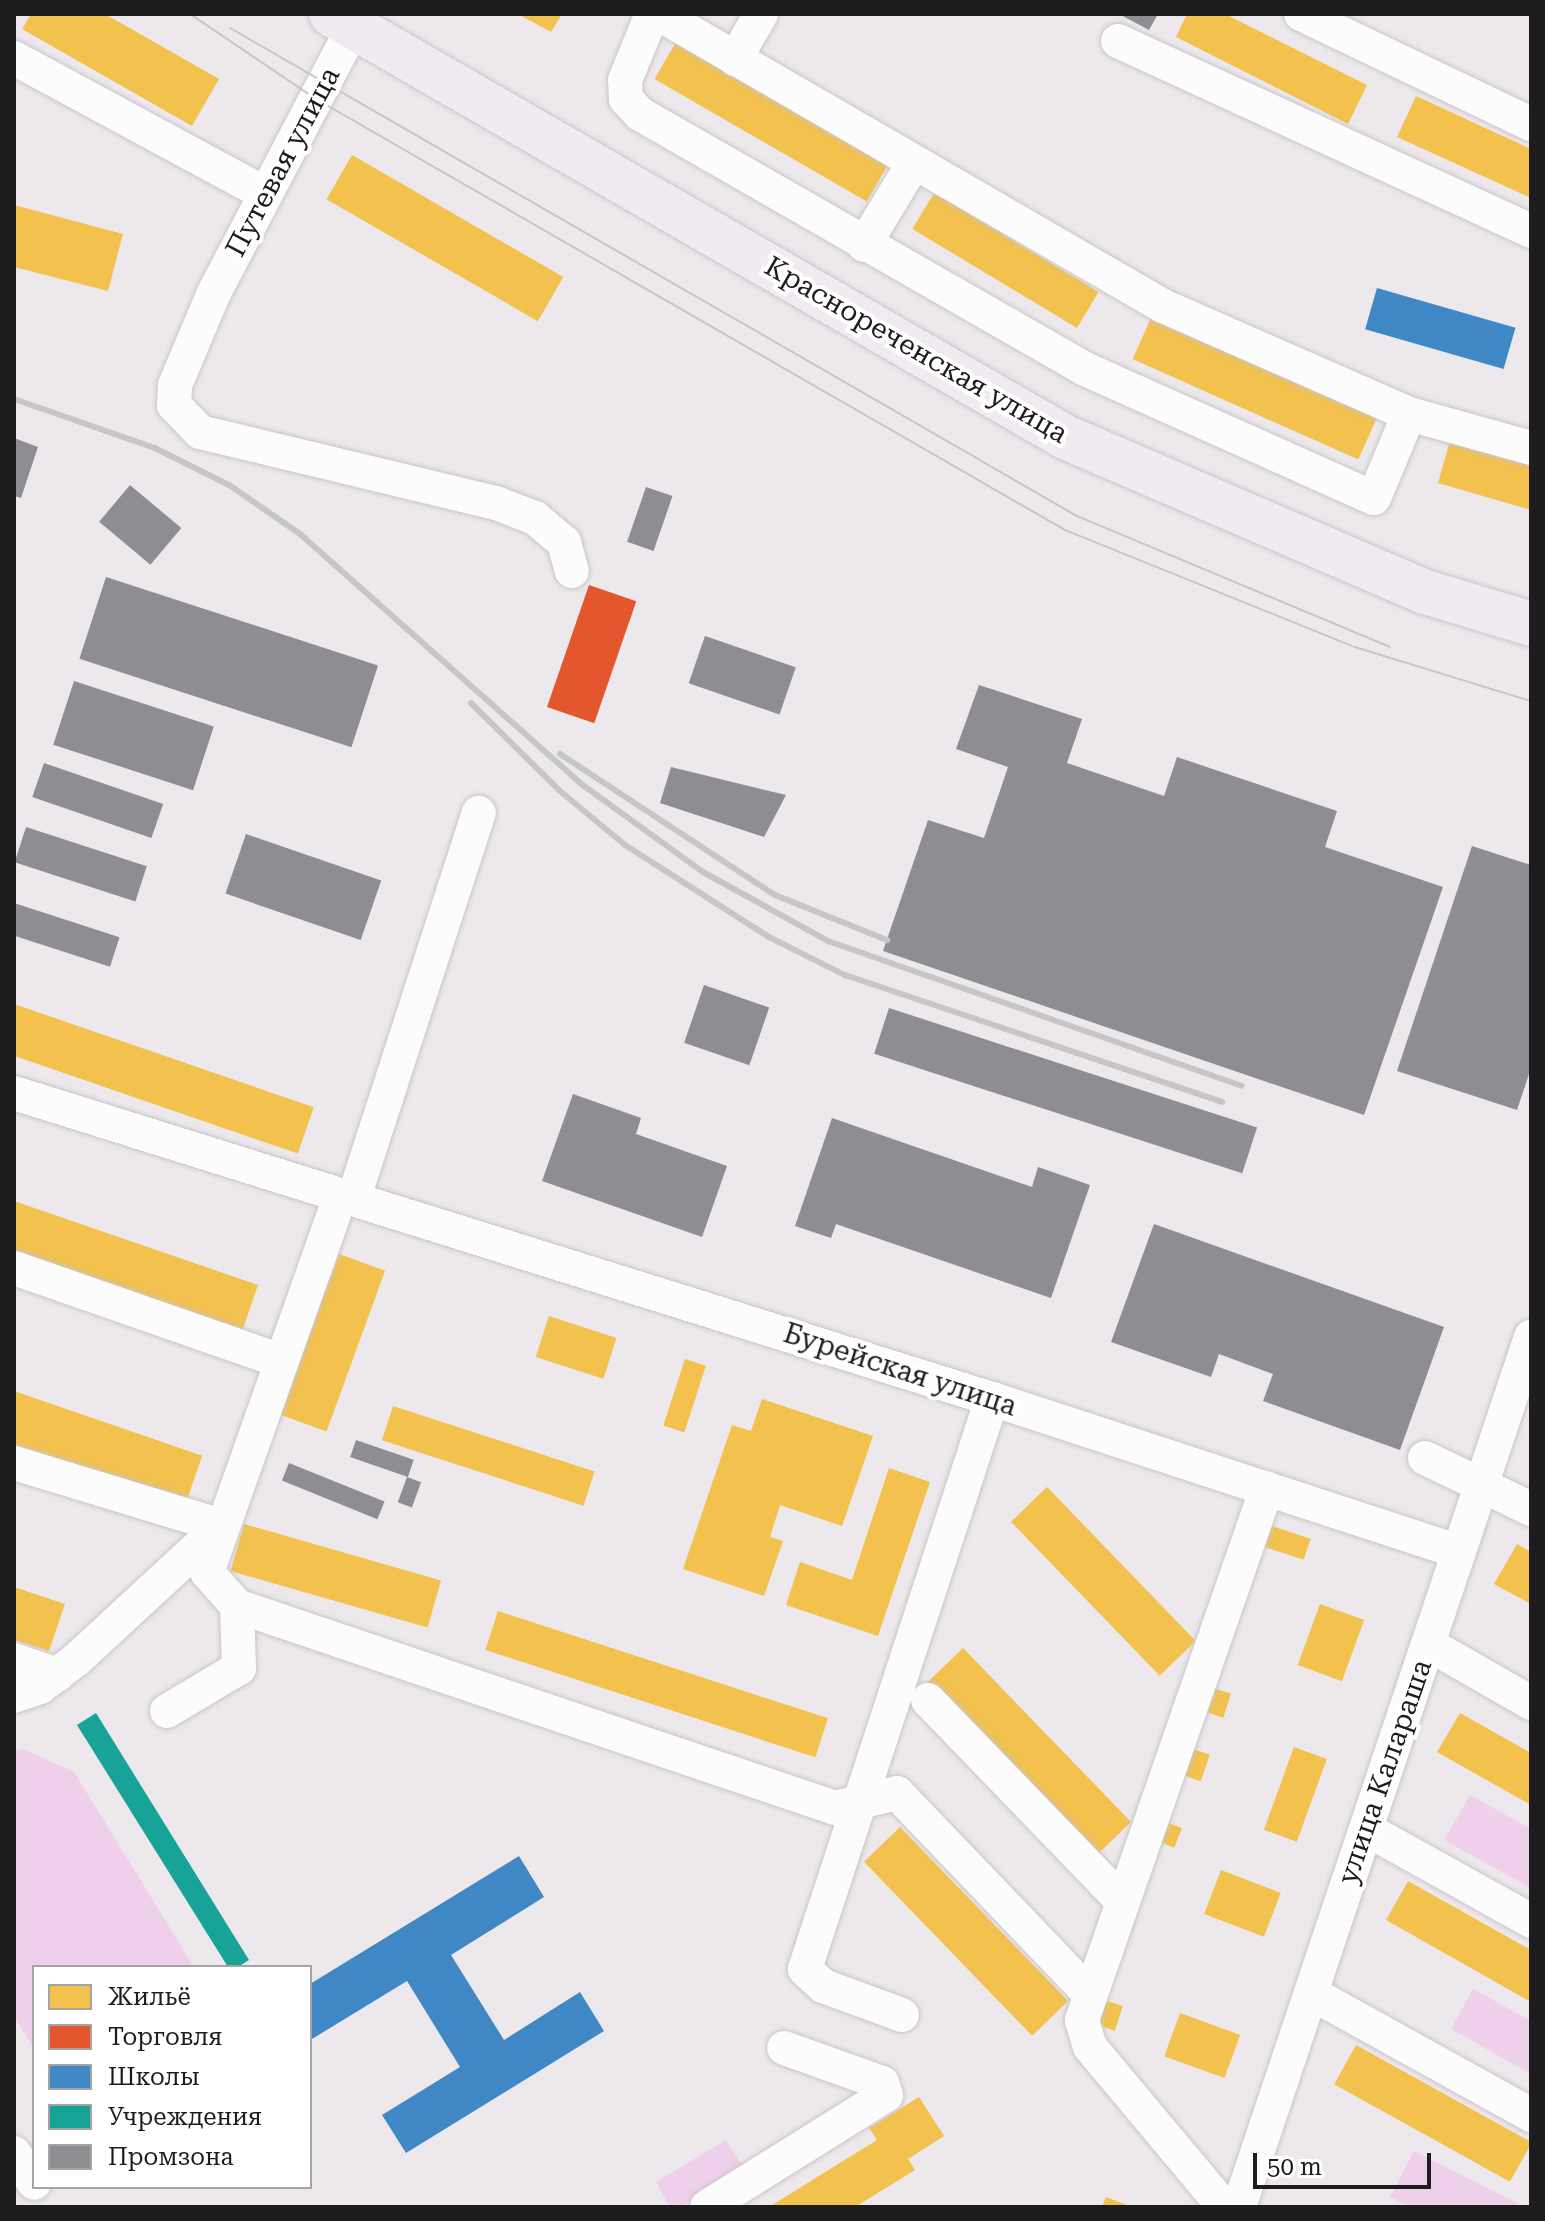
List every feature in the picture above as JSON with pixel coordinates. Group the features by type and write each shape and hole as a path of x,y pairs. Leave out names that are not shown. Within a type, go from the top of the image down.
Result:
{"main road":[{"name":"Краснореченская улица","path":"342,21 1065,437 1422,591 1531,624"}],"street":[{"path":"652,14 625,80 626,99 640,114 1085,369 1374,498 1409,414"},
{"path":"659,14 913,164 1163,306 1409,414 1531,448"},
{"path":"735,59 761,14"},
{"path":"1301,14 1531,124"},
{"name":"Путевая улица","path":"342,21 266,194 213,295 175,385 174,405 192,428 522,513 564,542 572,571"},
{"path":"1118,41 1531,231"},
{"path":"14,58 266,194"},
{"path":"864,245 913,164"},
{"path":"479,813 347,1197 281,1361 207,1572 237,1606 835,1808 897,1793 1088,1992"},
{"name":"Бурейская улица","path":"14,1093 992,1399 1459,1552"},
{"path":"14,1268 281,1361"},
{"name":"улица Калараша","path":"1239,2207 1531,1337"},
{"path":"902,2015 823,1986 805,1969 992,1399"},
{"path":"1425,1458 1482,1482 1531,1509"},
{"path":"14,1463 222,1526"},
{"path":"1224,2207 1090,2047 1082,2020 1088,1992 1267,1488"},
{"path":"14,1696 58,1675 222,1526"},
{"path":"167,1711 239,1668 237,1606"},
{"path":"1428,1644 1531,1703"},
{"path":"14,1660 58,1675"},
{"path":"928,1700 1121,1900"},
{"path":"1366,1829 1531,1921"},
{"path":"1311,1993 1531,2115"},
{"path":"707,2207 886,2095 882,2083 784,2048"},
{"path":"14,2153 32,2180"}],"shaded area":[{"path":"23,1749 74,1772 193,1965 32,1965 32,2046 14,2016 14,1751"},
{"path":"1470,1795 1531,1829 1531,1888 1444,1840"},
{"path":"1473,1989 1531,2021 1531,2074 1451,2029"},
{"path":"726,2140 744,2169 680,2207 670,2207 656,2182"},
{"path":"1414,2151 1517,2203 1515,2207 1411,2207 1390,2197"}],"building: Жильё":[{"path":"31,14 105,14 219,79 192,126 22,29"},
{"path":"518,14 562,14 551,32"},
{"path":"1187,14 1225,14 1367,85 1348,124 1176,37"},
{"path":"677,40 889,162 867,201 654,79"},
{"path":"1416,96 1531,149 1531,198 1397,137"},
{"path":"352,155 563,277 538,321 326,199"},
{"path":"934,193 1099,292 1077,328 912,229"},
{"path":"14,205 123,234 108,291 14,267"},
{"path":"1151,318 1377,418 1358,460 1133,359"},
{"path":"1450,441 1531,465 1531,510 1438,483"},
{"path":"14,1004 314,1107 298,1154 14,1056"},
{"path":"14,1201 258,1285 242,1332 14,1254"},
{"path":"339,1254 385,1271 327,1431 281,1415"},
{"path":"549,1316 617,1338 603,1379 536,1357"},
{"path":"685,1359 706,1366 684,1432 663,1426"},
{"path":"14,1391 202,1456 186,1503 14,1444"},
{"path":"762,1399 873,1436 842,1526 780,1505 770,1537 783,1541 764,1596 683,1569 732,1425 751,1431"},
{"path":"393,1406 595,1472 583,1506 382,1440"},
{"path":"889,1468 930,1482 878,1636 786,1605 800,1562 852,1580"},
{"path":"1047,1487 1196,1641 1160,1676 1011,1522"},
{"path":"1262,1523 1311,1539 1304,1560 1255,1544"},
{"path":"244,1524 441,1581 428,1628 230,1571"},
{"path":"1517,1544 1531,1552 1531,1604 1494,1584"},
{"path":"14,1587 65,1604 49,1651 14,1640"},
{"path":"1320,1604 1364,1620 1342,1681 1298,1665"},
{"path":"498,1611 828,1718 815,1757 485,1650"},
{"path":"963,1648 1131,1822 1095,1857 927,1683"},
{"path":"1213,1688 1231,1694 1223,1718 1205,1712"},
{"path":"1460,1713 1531,1753 1531,1805 1437,1752"},
{"path":"1294,1747 1327,1759 1297,1842 1264,1830"},
{"path":"1190,1748 1210,1755 1201,1781 1181,1774"},
{"path":"1166,1822 1182,1828 1174,1848 1158,1842"},
{"path":"900,1827 1068,2001 1032,2036 864,1862"},
{"path":"1221,1870 1281,1893 1264,1937 1204,1914"},
{"path":"1408,1881 1531,1950 1531,2002 1386,1920"},
{"path":"1101,1999 1123,2006 1115,2031 1093,2024"},
{"path":"1180,2013 1240,2035 1224,2078 1164,2056"},
{"path":"1356,2045 1531,2142 1510,2182 1334,2084"},
{"path":"919,2097 944,2136 908,2159 915,2170 855,2207 769,2207 877,2140 869,2128"},
{"path":"1106,2197 1132,2207 1102,2207"}],"building: Торговля":[{"path":"589,585 636,601 594,723 547,707"}],"building: Школы":[{"path":"1377,288 1515,328 1504,369 1365,329"},
{"path":"519,1856 544,1897 451,1955 504,2040 580,1992 604,2031 406,2153 382,2115 460,2067 407,1981 312,2039 312,1983"}],"building: Учреждения":[{"path":"96,1713 249,1960 241,1965 227,1965 77,1725"}],"building: Промзона":[{"path":"1119,14 1158,14 1149,30"},
{"path":"14,438 38,447 21,498 14,496"},
{"path":"130,485 181,528 150,565 99,522"},
{"path":"646,487 672,496 654,551 627,542"},
{"path":"106,577 378,665 351,747 79,659"},
{"path":"705,636 796,667 779,715 689,683"},
{"path":"74,681 214,726 193,790 53,745"},
{"path":"979,685 1082,719 1067,763 1164,796 1177,757 1337,811 1325,847 1443,887 1364,1115 883,951 928,820 984,838 1008,767 956,749"},
{"path":"44,763 163,804 151,838 32,797"},
{"path":"671,767 786,795 764,837 660,803"},
{"path":"26,827 147,866 135,901 15,862"},
{"path":"246,834 381,881 361,940 225,894"},
{"path":"1472,846 1531,865 1531,1068 1517,1110 1397,1071"},
{"path":"14,903 120,937 110,967 14,936"},
{"path":"704,985 769,1007 749,1065 684,1043"},
{"path":"889,1008 1257,1128 1242,1173 874,1054"},
{"path":"573,1094 641,1118 636,1134 727,1166 702,1237 542,1181"},
{"path":"832,1118 1032,1187 1038,1167 1090,1185 1051,1298 836,1224 831,1238 795,1226"},
{"path":"1154,1224 1444,1327 1400,1450 1263,1401 1273,1374 1219,1354 1211,1377 1111,1342"},
{"path":"356,1440 414,1460 408,1477 350,1457"},
{"path":"289,1463 384,1502 377,1519 282,1481"},
{"path":"407,1477 421,1482 412,1508 398,1502"}],"tram line":[{"path":"190,14 316,99 1065,530 1355,647 1531,701"},
{"path":"230,28 1077,516 1390,647"}],"railway":[{"path":"14,399 155,448 229,485 300,534 580,783 703,872 828,941 1241,1086"},
{"path":"471,703 560,791 625,845 769,937 845,975 1222,1102"},
{"path":"560,754 775,895 887,940"}]}
